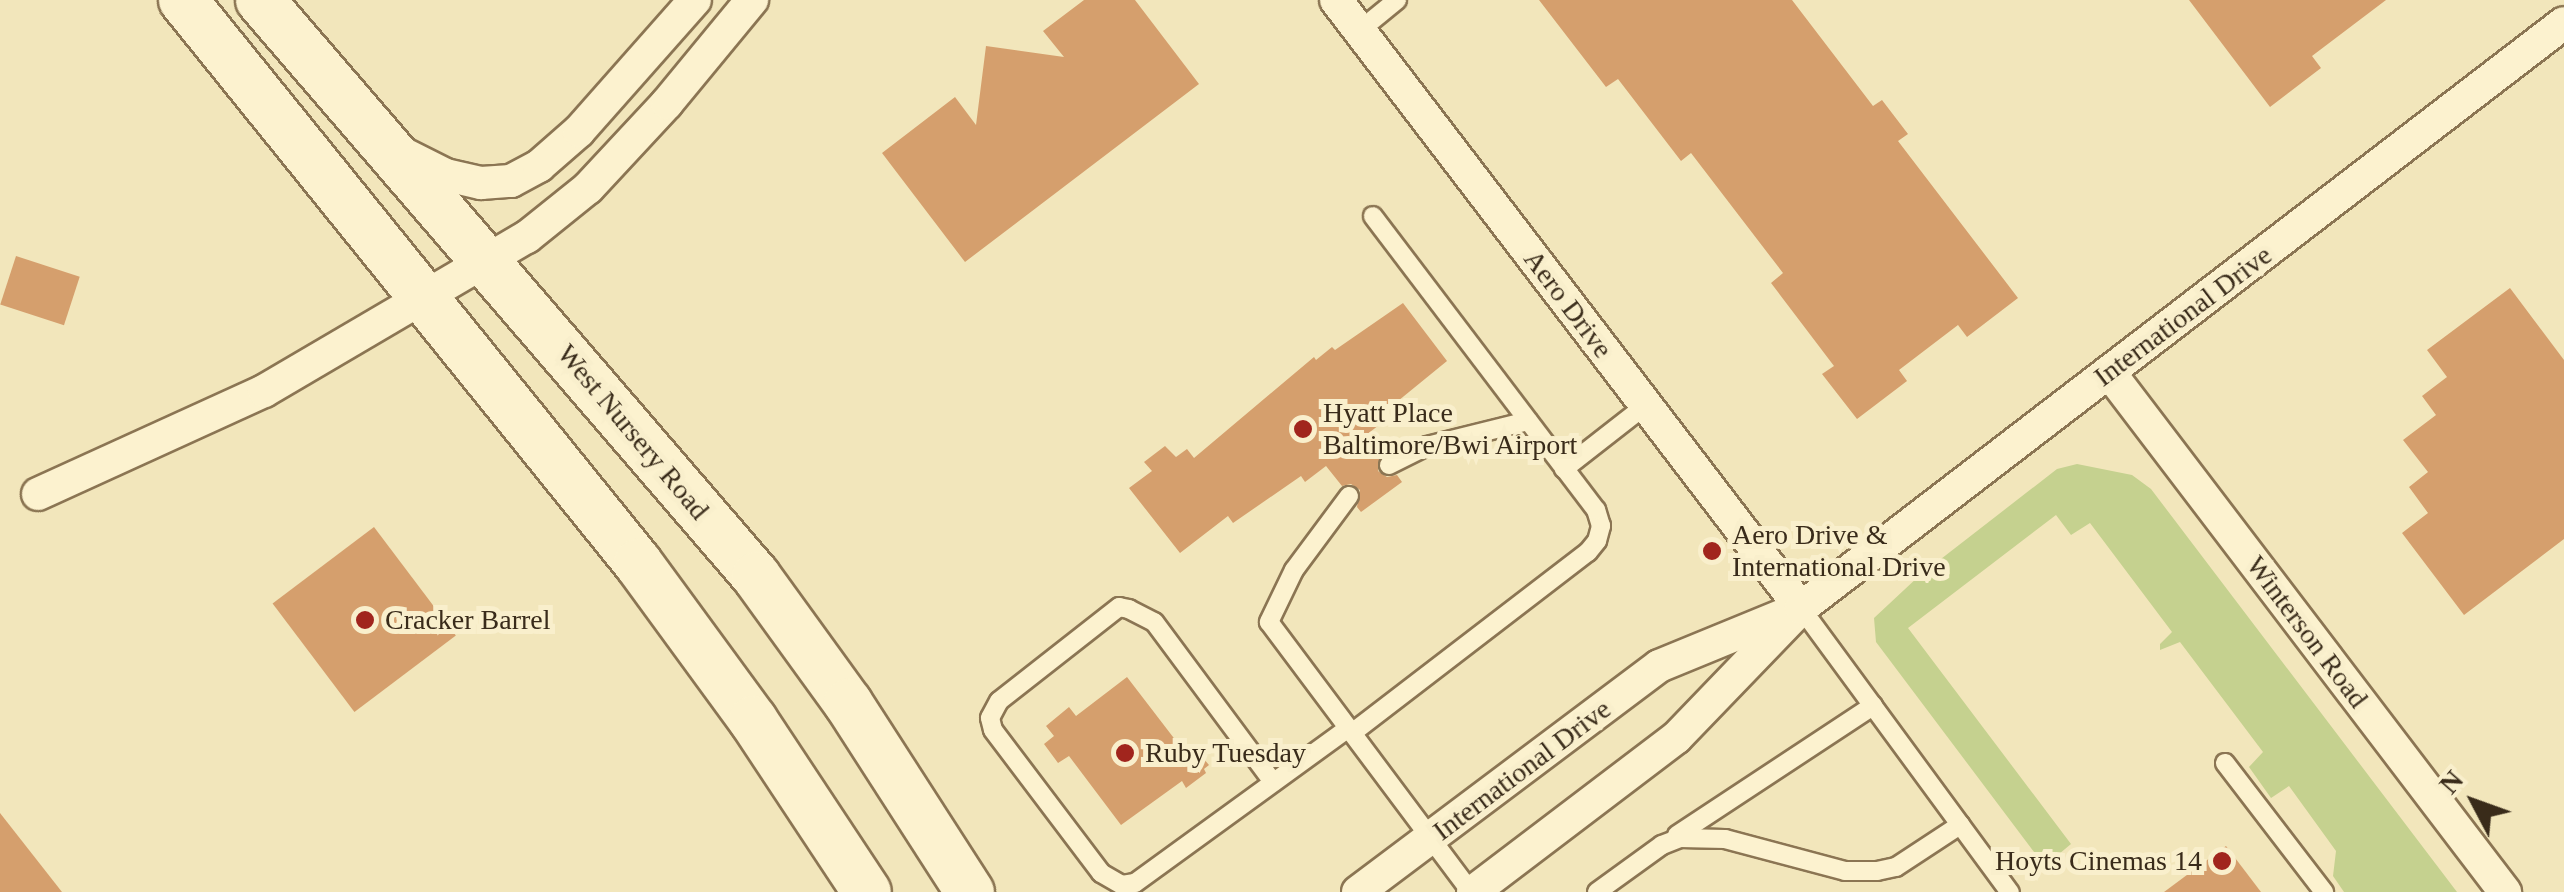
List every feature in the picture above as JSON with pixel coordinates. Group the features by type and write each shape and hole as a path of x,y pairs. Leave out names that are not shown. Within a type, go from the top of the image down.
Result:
{"main road":[{"path":"183,0 638,563 753,720 867,892"},
{"path":"230,0 429,242 486,259"},
{"name":"West Nursery Road","path":"260,0 756,576 859,718 970,892"}],"street":[{"path":"383,144 446,176 481,182 511,181 539,166 579,131 695,0"},
{"path":"38,494 264,391 527,237 588,188 667,103 752,0"},
{"name":"Aero Drive","path":"1336,0 1801,608"},
{"name":"International Drive","path":"1472,892 1676,738 1801,608 2564,23"},
{"name":"Winterson Road","path":"2108,372 2506,892"},
{"name":"International Drive","path":"1358,892 1658,666 1801,608"}],"lane":[{"path":"1359,31 1397,0"},
{"path":"1273,782 1154,622 1129,609 1120,607 999,701 990,718 992,730 1102,873 1122,886 1134,883 1350,730 1597,540 1601,526 1596,510 1373,216"},
{"path":"1564,468 1646,405"},
{"path":"1389,465 1427,446 1528,421"},
{"path":"1349,496 1294,570 1269,622 1472,892"},
{"path":"1801,608 2010,892"},
{"path":"1597,892 1872,706"},
{"path":"2226,763 2324,892"},
{"path":"1662,845 1698,836 1845,871 1877,872 1896,867 1960,825"}],"green space":[{"path":"2077,464 2132,475 2151,489 2457,892 2344,892 2333,876 2336,851 2289,786 2271,798 2249,767 2263,752 2180,642 2160,650 2160,644 2172,632 2090,523 2071,535 2056,515 1908,628 2071,844 2053,859 2045,861 2037,856 1876,642 1874,618 1919,576 2057,469"}],"building":[{"path":"1084,0 1135,0 1199,84 965,262 882,153 955,97 976,125 986,46 1064,57 1043,31"},
{"path":"1539,0 1792,0 1873,106 1882,100 1908,134 1898,141 2018,298 1967,337 1958,325 1899,370 1907,381 1857,419 1822,374 1834,366 1771,283 1783,273 1691,153 1681,161 1618,79 1606,87"},
{"path":"2189,0 2386,0 2312,56 2321,68 2270,107"},
{"path":"16,256 80,277 64,325 0,305"},
{"path":"2510,288 2564,360 2564,539 2464,615 2402,533 2428,513 2409,487 2428,472 2403,440 2436,415 2422,396 2447,377 2427,350"},
{"name":"Hyatt Place Baltimore/Bwi Airport","path":"1403,303 1447,361 1382,414 1387,419 1366,435 1382,455 1378,471 1387,477 1397,475 1402,482 1361,512 1357,507 1360,490 1351,484 1342,486 1326,466 1305,482 1301,476 1233,523 1228,516 1180,553 1129,488 1152,471 1144,462 1165,446 1176,457 1187,449 1194,458 1314,357 1316,360 1332,347 1335,350"},
{"name":"Cracker Barrel","path":"374,527 456,636 354,712 273,603"},
{"name":"Ruby Tuesday","path":"1127,677 1183,750 1191,744 1209,765 1204,769 1206,773 1186,788 1182,781 1121,825 1069,756 1058,763 1044,744 1054,736 1046,726 1069,707 1076,716"},
{"path":"0,813 62,892 0,892"},
{"name":"Hoyts Cinemas 14","path":"2226,846 2261,892 2164,892"}],"place":[{"name":"Hyatt Place Baltimore/Bwi Airport","path":"1303,429"},
{"name":"Aero Drive & International Drive","path":"1712,551"},
{"name":"Cracker Barrel","path":"365,620"},
{"name":"Ruby Tuesday","path":"1125,753"},
{"name":"Hoyts Cinemas 14","path":"2222,861"}]}
